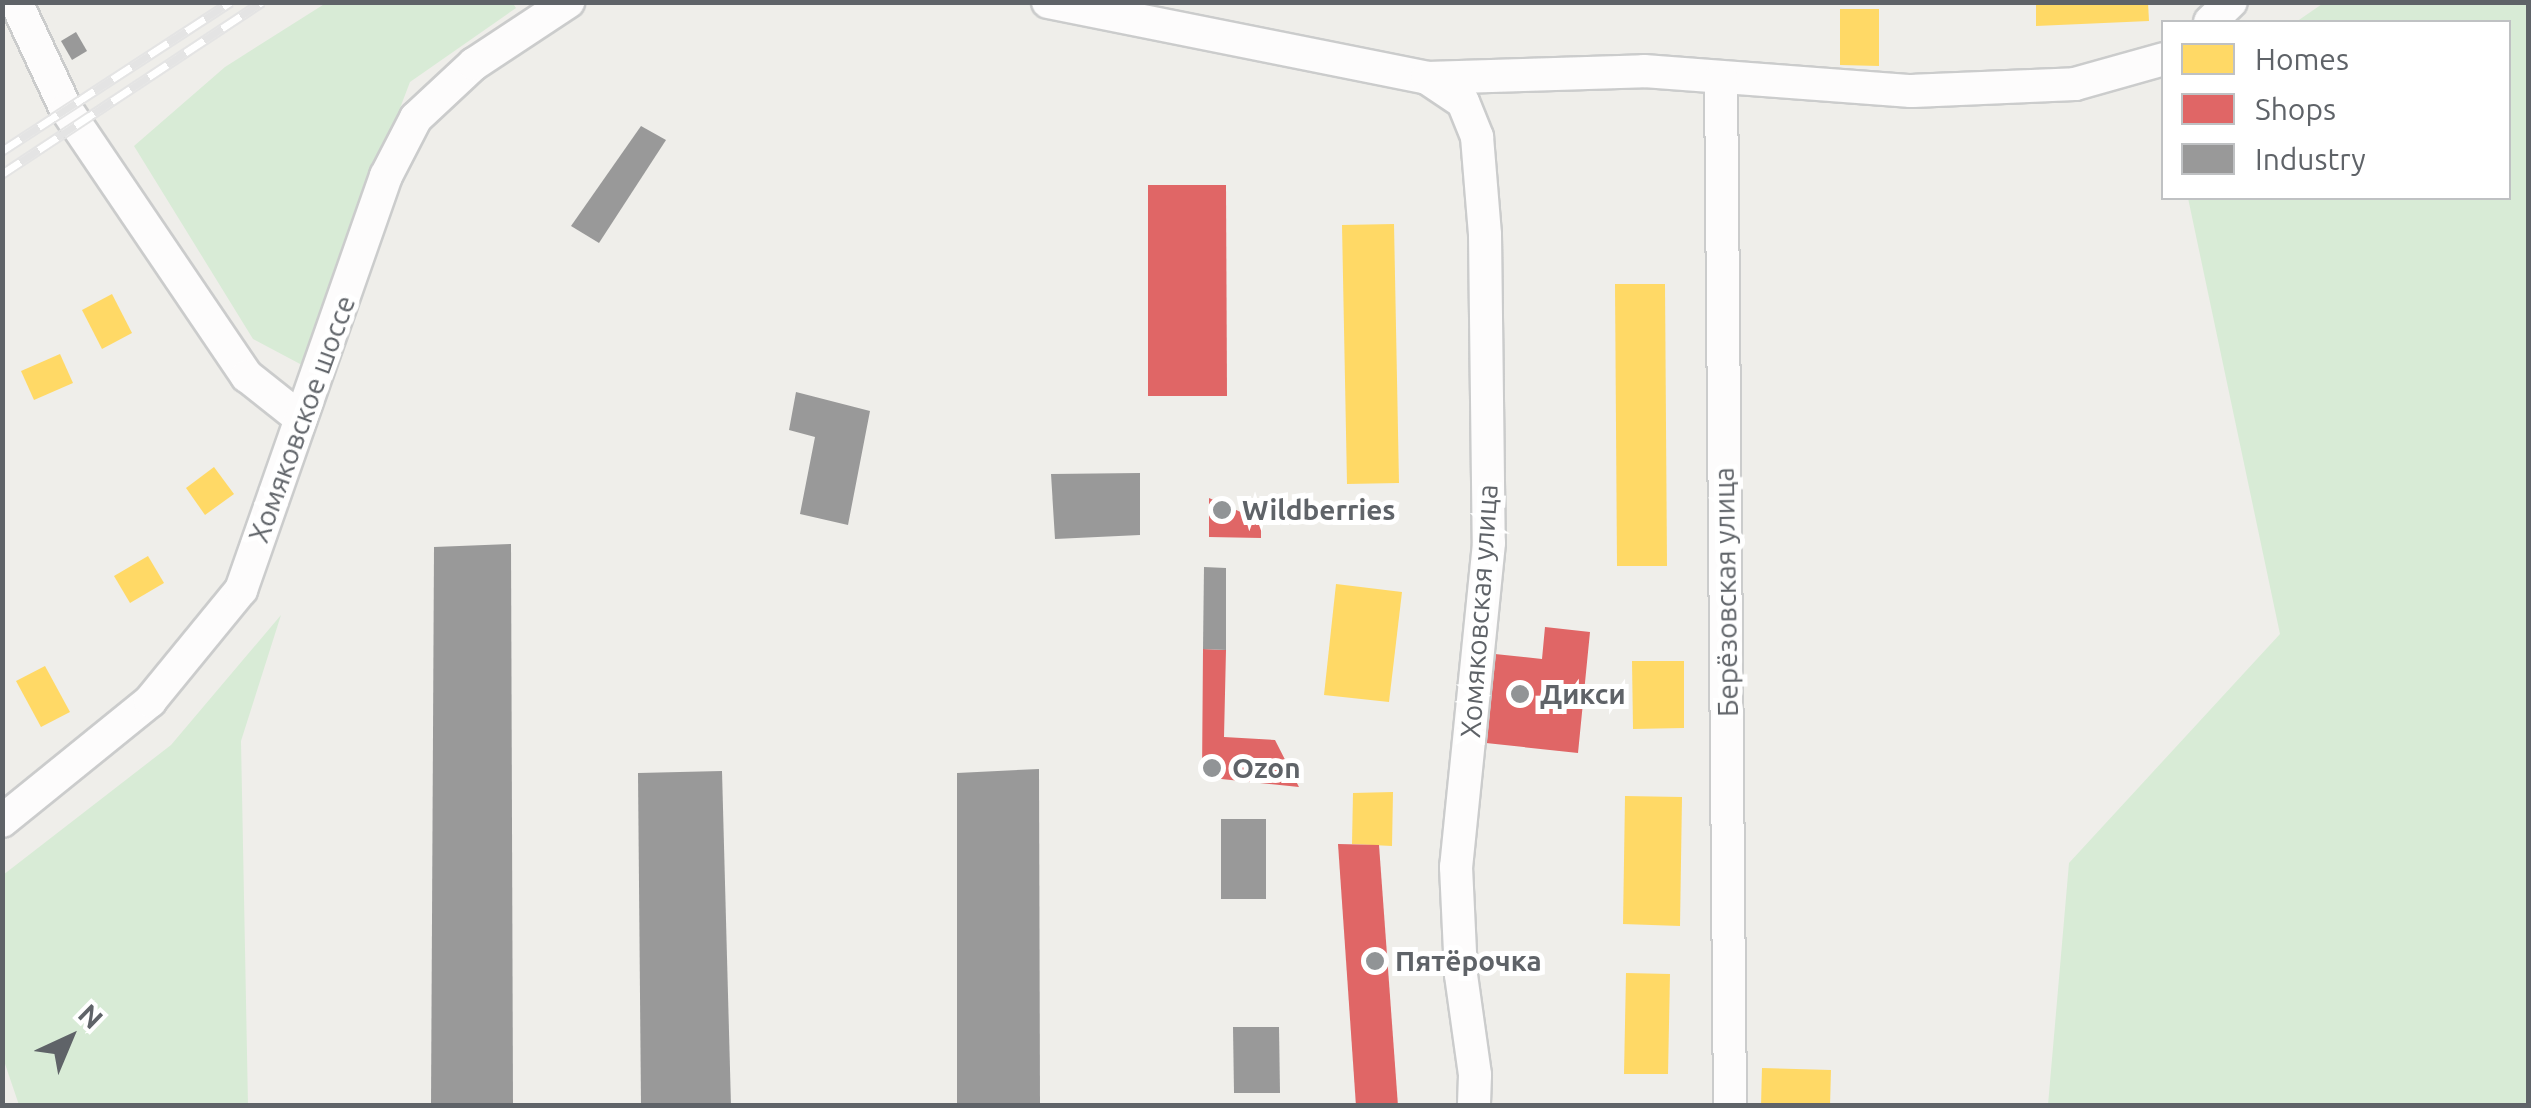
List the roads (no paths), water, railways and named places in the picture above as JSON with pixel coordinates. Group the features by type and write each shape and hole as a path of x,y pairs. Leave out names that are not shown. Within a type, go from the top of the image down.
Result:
{"street":[{"path":"16,2 66,109 247,376 300,418"},
{"name":"Хомяковское шоссе","path":"2,821 150,700 241,590 386,176 416,118 474,64 568,2"},
{"path":"1048,2 1427,78 1644,71 1930,90 2075,84 2161,60"},
{"path":"2212,20 2231,2"},
{"name":"Хомяковская улица","path":"1427,78 1464,102 1477,137 1485,236 1490,544 1456,867 1461,975 1475,1075 1474,1106"},
{"name":"Берёзовская улица","path":"1721,78 1730,1106"}],"railway":[{"path":"2,151 231,2"},
{"path":"2,174 262,2"}],"place":[{"name":"Wildberries","path":"1222,510"},
{"name":"Дикси","path":"1520,694"},
{"name":"Ozon","path":"1212,768"},
{"name":"Пятёрочка","path":"1375,961"}]}
